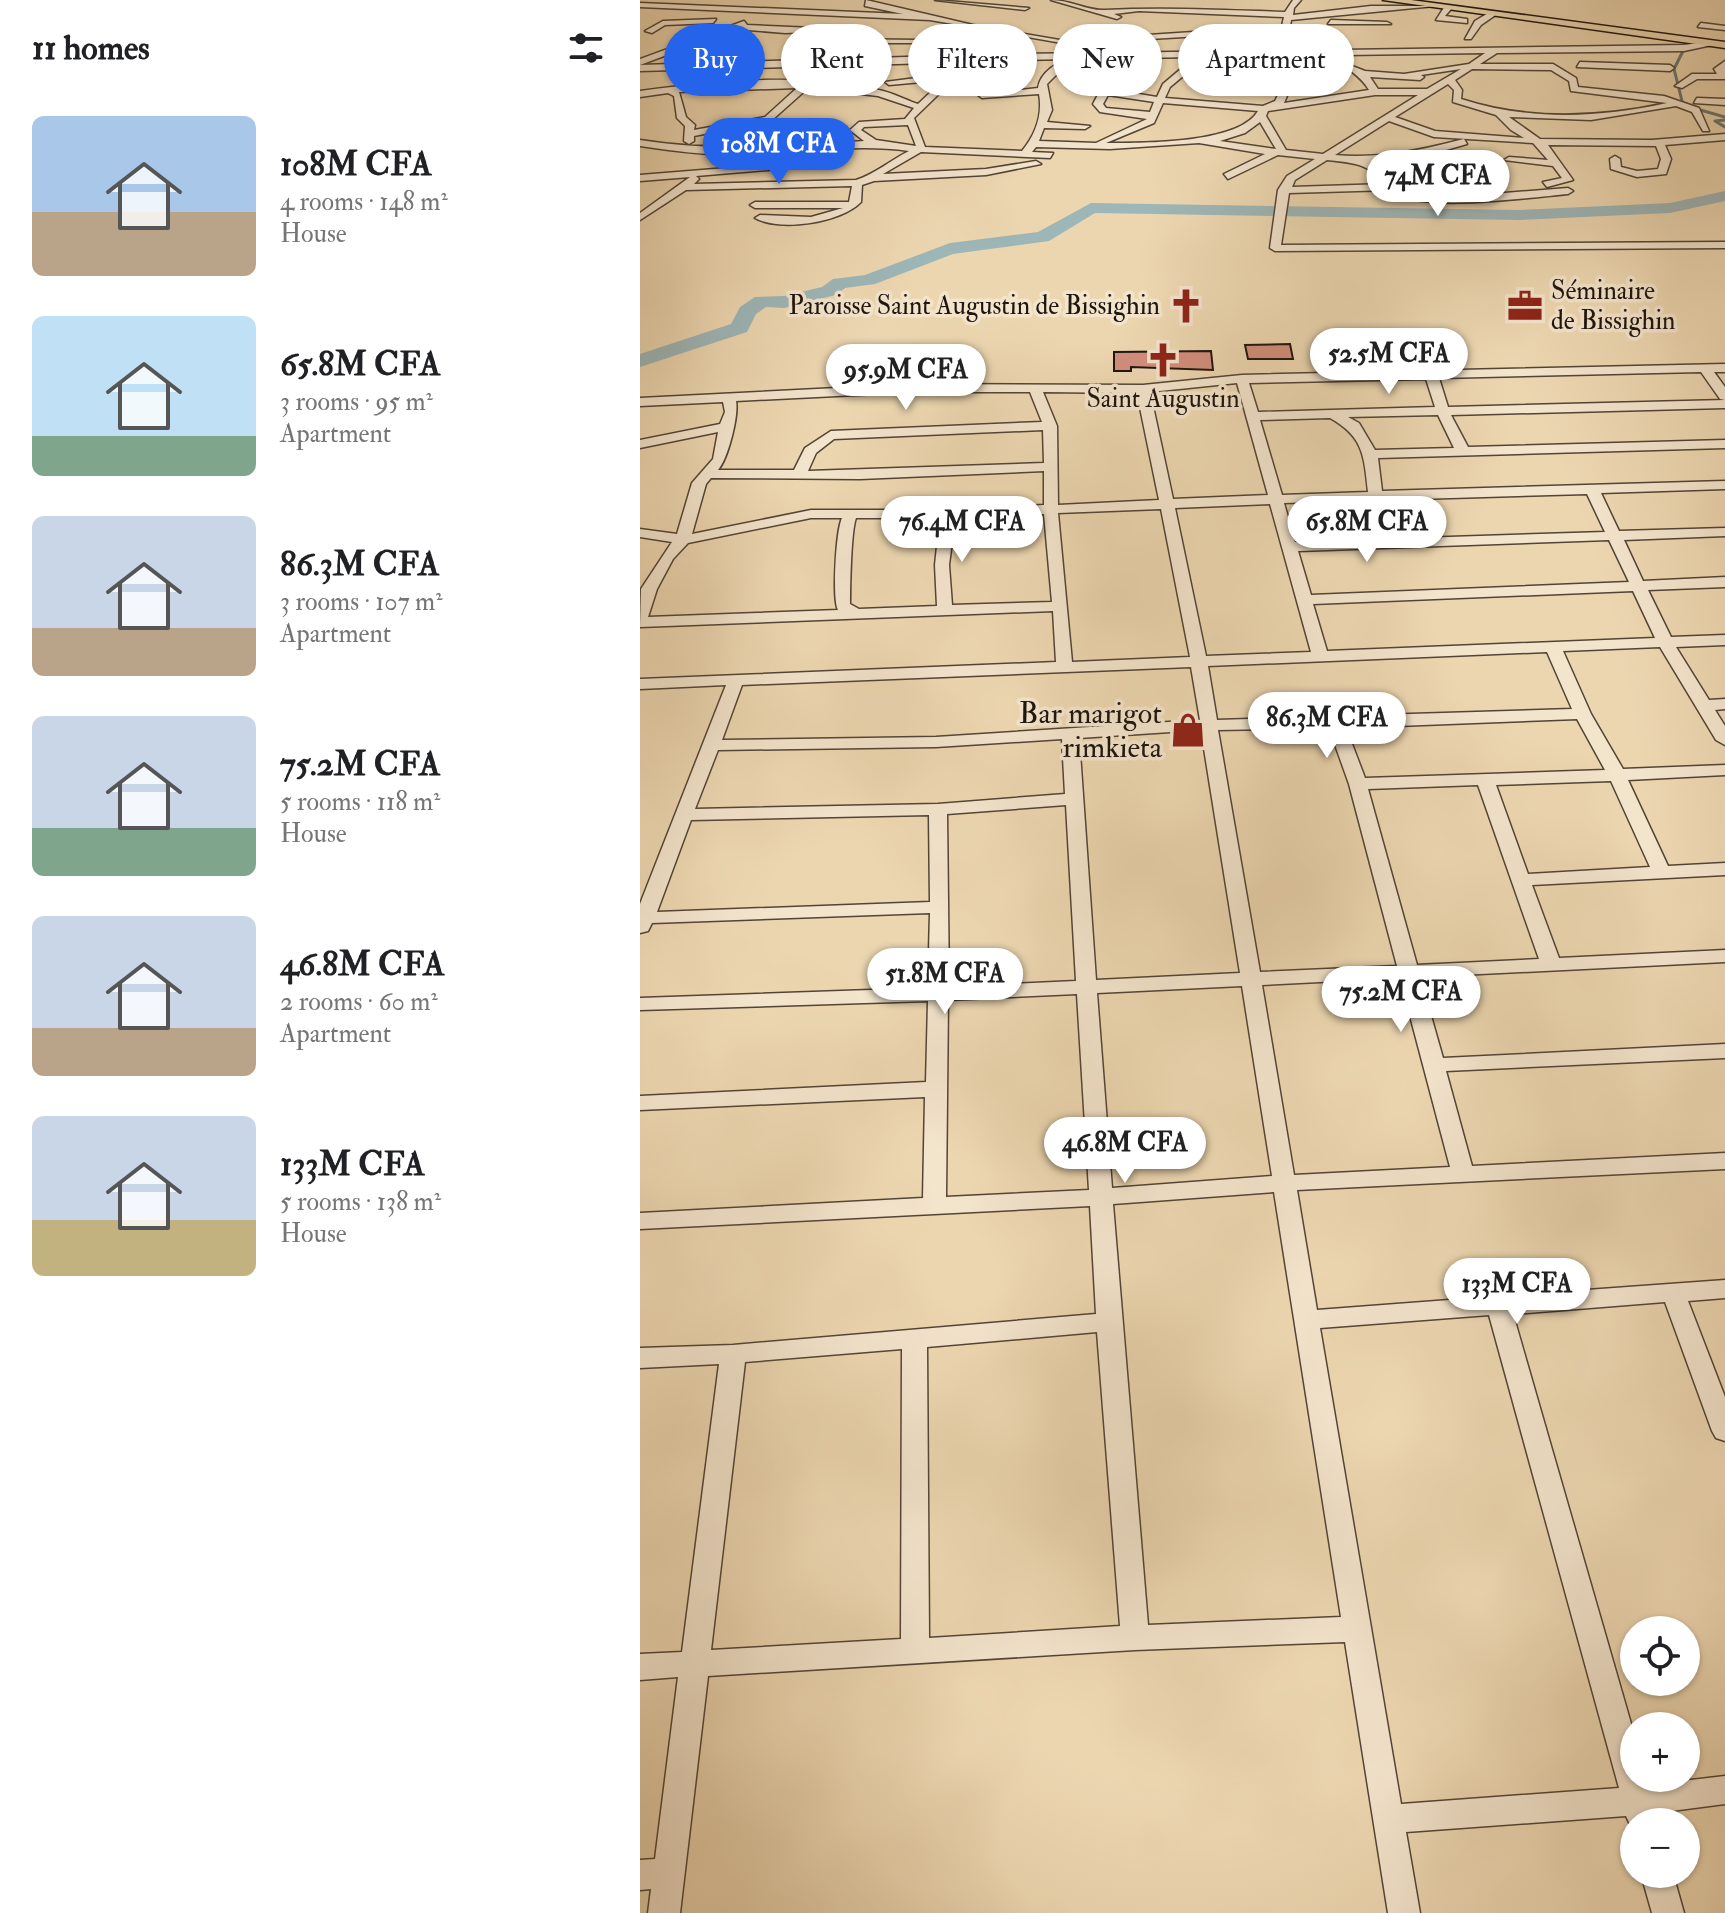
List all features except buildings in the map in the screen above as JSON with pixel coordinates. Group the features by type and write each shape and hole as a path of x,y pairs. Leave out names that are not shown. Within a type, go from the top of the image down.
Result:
{"main road":[{"path":"1388,0 1725,45"}],"street":[{"path":"742,24 766,18 777,8 794,0"},
{"path":"870,0 868,4 959,24"},
{"path":"929,0 1025,8"},
{"path":"1017,24 1016,15 1035,0"},
{"path":"1055,0 1076,8 1107,12 1139,9 1291,10"},
{"path":"1477,12 1481,0"},
{"path":"1242,2 1291,10 1329,22 1387,24"},
{"path":"640,5 777,8 876,24 932,18"},
{"path":"1309,16 1431,6"},
{"path":"688,21 695,7"},
{"path":"1384,51 1378,38 1403,7"},
{"path":"1448,8 1439,18 1464,21"},
{"path":"803,12 808,24"},
{"path":"1107,12 1125,22"},
{"path":"1468,37 1476,26 1493,14"},
{"path":"766,18 770,23 765,29 781,34"},
{"path":"644,31 663,23 753,21"},
{"path":"1701,25 1725,28"},
{"path":"765,30 781,31"},
{"path":"644,31 664,33"},
{"path":"1164,37 1178,36"},
{"path":"1164,37 1178,42"},
{"path":"1456,40 1485,43"},
{"path":"772,41 781,41"},
{"path":"1037,41 1053,42"},
{"path":"1354,52 1694,47 1709,43"},
{"path":"1679,86 1695,76 1724,77 1718,69 1725,62 1694,47"},
{"path":"1630,67 1632,48"},
{"path":"640,49 664,52"},
{"path":"1498,49 1475,67 1291,178 1283,190 1275,248 1725,245"},
{"path":"1521,77 1574,71 1586,57 1586,49"},
{"path":"640,65 664,53"},
{"path":"640,65 664,65"},
{"path":"1580,65 1670,68"},
{"path":"1354,77 1475,67 1553,67 1573,80 1574,89 1655,97 1696,110 1698,119 1706,129"},
{"path":"1630,67 1649,84"},
{"path":"1354,70 1365,76 1375,92"},
{"path":"1022,155 1033,144 1047,107 1041,91 1047,77 1053,73"},
{"path":"661,191 827,185 857,183 873,178 986,172 1063,156 1099,146 1149,123 1162,96 1178,74"},
{"path":"1408,74 1449,82 1458,90 1456,100 1499,112 1612,122"},
{"path":"640,94 664,91"},
{"path":"1037,91 1041,91"},
{"path":"1585,91 1595,119"},
{"path":"1121,96 1162,96 1265,111 1375,92 1430,92"},
{"path":"678,96 682,118 690,125 687,134"},
{"path":"687,134 756,123 774,116 783,101 792,96"},
{"path":"886,96 914,114 920,149"},
{"path":"914,114 855,114 851,124 914,114 932,96"},
{"path":"1102,96 1099,99 1103,110 1154,115"},
{"path":"1207,141 1279,103 1282,96"},
{"path":"1697,101 1725,102"},
{"path":"1567,141 1571,133 1595,119 1676,104"},
{"path":"1485,108 1529,105"},
{"path":"1228,176 1281,149 1265,111"},
{"path":"1461,187 1567,181 1540,143 1518,130 1499,112"},
{"path":"1391,119 1428,132 1540,143 1659,142 1725,137"},
{"path":"756,123 766,125 770,134 769,151"},
{"path":"862,124 855,131 873,143"},
{"path":"1040,125 1085,126"},
{"path":"1491,138 1518,130"},
{"path":"640,176 664,166 683,150 691,139 687,134"},
{"path":"1425,153 1475,138"},
{"path":"1033,144 1099,146 1207,141 1276,153 1356,160 1472,150"},
{"path":"1615,159 1616,169 1624,172 1662,172 1666,159 1659,142"},
{"path":"642,145 743,153 873,143 920,149 1063,156"},
{"path":"1485,150 1524,150 1540,143"},
{"path":"873,178 890,164 920,149"},
{"path":"743,153 827,185"},
{"path":"640,217 653,212 678,190 743,153"},
{"path":"1356,160 1378,170 1405,196 1442,201 1568,191"},
{"path":"1509,160 1556,163"},
{"path":"640,176 777,167"},
{"path":"1378,170 1482,173"},
{"path":"1283,190 1431,187 1411,170"},
{"path":"760,218 827,218 842,215 855,204 857,183"},
{"path":"767,195 791,193 797,186"},
{"path":"755,205 855,204"},
{"path":"640,402 887,389 1143,389 1242,379 1725,368"},
{"path":"1705,369 1725,396"},
{"path":"1431,374 1444,414 1463,451"},
{"path":"1242,379 1320,656"},
{"path":"1035,388 1050,426 1051,510 1065,655 1063,666"},
{"path":"1143,389 1193,627 1206,725 1404,1913"},
{"path":"729,398 732,412 725,427 720,460 707,474 691,502 683,539 667,557 649,589 640,620 859,616 1060,606"},
{"path":"1252,416 1444,414 1725,404"},
{"path":"1334,415 1354,426 1371,454 1375,496"},
{"path":"800,473 810,451 831,435 1050,426"},
{"path":"640,444 725,427"},
{"path":"1371,454 1725,444"},
{"path":"707,474 860,475 1051,467"},
{"path":"640,533 683,539 717,535 777,518 851,514 948,514 1276,499 1725,485"},
{"path":"1592,489 1665,642 1725,740"},
{"path":"851,514 844,530 846,561 842,601 859,616"},
{"path":"945,612 942,565 948,514"},
{"path":"1289,547 1725,532"},
{"path":"1304,600 1725,582"},
{"path":"640,684 1725,640"},
{"path":"1553,647 1662,873"},
{"path":"736,680 642,921 940,907"},
{"path":"1705,705 1725,704"},
{"path":"709,745 922,743 1206,725 1583,714"},
{"path":"1336,723 1358,784 1463,1173"},
{"path":"1070,736 1109,1322 1135,1638"},
{"path":"1358,784 1486,782 1725,770"},
{"path":"1486,782 1551,964"},
{"path":"684,815 938,809 1074,799"},
{"path":"934,1204 940,907 938,809"},
{"path":"1523,880 1725,869"},
{"path":"640,1004 937,994 1725,956"},
{"path":"1433,1065 1725,1051"},
{"path":"640,1103 934,1089"},
{"path":"640,1221 1102,1197 1282,1183 1725,1161"},
{"path":"1305,1320 1498,1303 1725,1289"},
{"path":"1673,1292 1725,1429"},
{"path":"1498,1303 1532,1436 1575,1569 1639,1808"},
{"path":"640,1358 733,1354 1109,1322"},
{"path":"914,1339 915,1651"},
{"path":"664,1913 654,1874 695,1662 733,1354"},
{"path":"640,1667 1135,1638 1357,1629"},
{"path":"1652,1808 1725,1790"},
{"path":"1389,1819 1620,1812"},
{"path":"1661,1888 1668,1913"}],"waterway":[{"path":"1684,49 1674,69 1683,105 1725,117"},
{"path":"1725,120 1715,121 1725,127"},
{"path":"640,361 740,328 747,311 762,301 784,302 829,291 840,283 868,280 950,249 1043,237 1091,208 1520,215 1670,208 1725,196"}],"place":[{"name":"Paroisse Saint Augustin de Bissighin","path":"1186,306"},
{"name":"Séminaire de Bissighin","path":"1525,306"},
{"name":"Saint Augustin","path":"1163,360"},
{"name":"Bar marigot rimkieta","path":"1188,730"}]}
